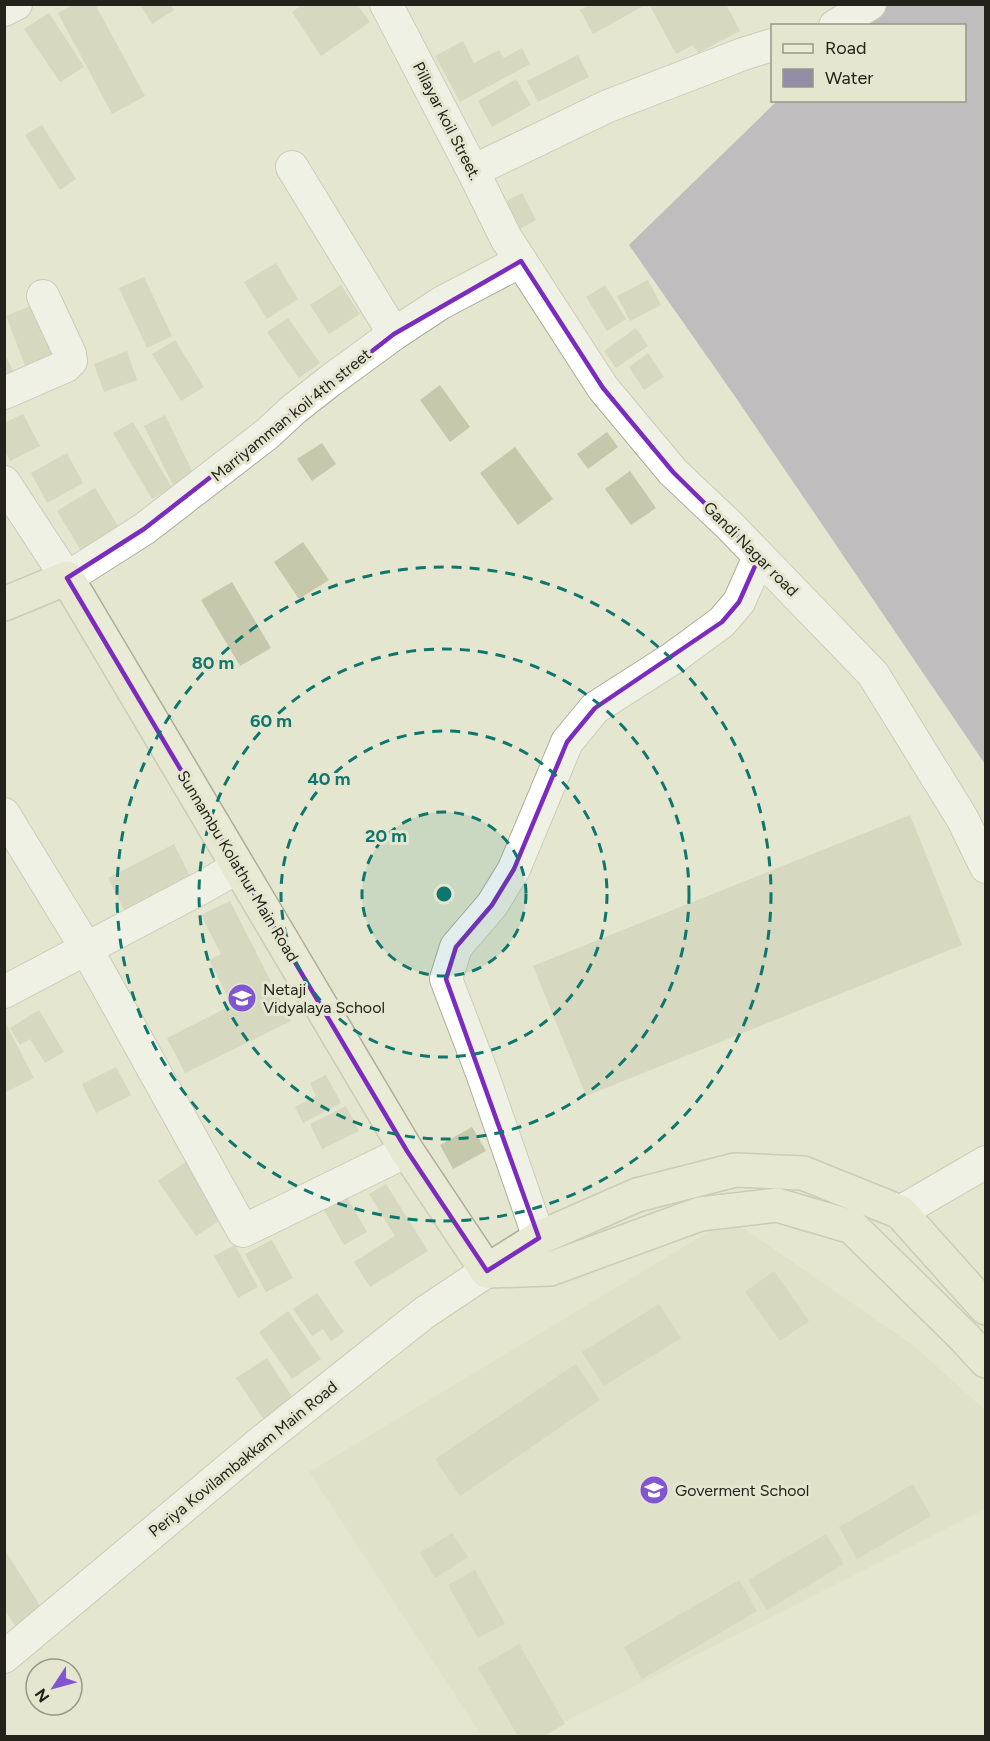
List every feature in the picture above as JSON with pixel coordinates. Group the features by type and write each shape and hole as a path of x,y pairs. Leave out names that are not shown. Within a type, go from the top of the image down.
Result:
{"street":[{"path":"4,10 16,4"},
{"name":"Pillayar koil Street.","path":"386,4 513,249"},
{"path":"838,24 870,4"},
{"path":"473,171 608,106 742,54 771,45"},
{"path":"292,167 394,334"},
{"name":"Marriyamman koil 4th street","path":"67,578 144,529 267,434 294,409 513,249"},
{"name":"Gandi Nagar road","path":"513,249 603,388 673,472 729,525 873,675 962,818 986,867"},
{"path":"4,393 66,366 71,361 70,354 43,296"},
{"path":"4,482 67,578 4,604"},
{"path":"539,1238 482,1073 446,979 452,958 456,947 492,905 514,869 567,742 595,708 673,658 722,622 739,602 759,557"},
{"name":"Sunnambu Kolathur Main Road","path":"67,578 407,1151 487,1271"},
{"path":"4,814 86,948 243,1232 407,1151"},
{"path":"4,992 238,867"},
{"path":"900,1212 986,1162"},
{"path":"487,1271 539,1238 637,1195 735,1170 803,1173 900,1212 986,1308"},
{"path":"487,1271 550,1269 700,1214 777,1205 852,1227 986,1360"},
{"name":"Periya Kovilambakkam Main Road","path":"4,1657 270,1435 424,1313 487,1271"}],"highlighted area":[{"path":"521,261 603,388 673,472 759,557 739,602 722,622 595,708 567,742 514,869 492,905 456,947 446,979 539,1238 487,1271 407,1151 67,578 144,529 394,334"}],"shaded area":[{"name":"Goverment School","path":"730,1219 913,1345 985,1410 985,1509 536,1736 482,1736 309,1472"}],"water":[{"path":"876,5 985,5 985,764 629,245 776,102 966,102 966,24 855,24"}],"building":[{"path":"74,4 95,4 145,96 112,114 58,13"},
{"path":"140,4 170,4 174,10 152,24"},
{"path":"303,4 357,4 370,22 321,56 292,12"},
{"path":"591,4 647,4 593,34 580,10"},
{"path":"649,4 726,4 740,31 698,53 693,45 676,54"},
{"path":"49,13 84,67 60,82 24,29"},
{"path":"463,41 474,63 499,50 504,58 522,48 530,64 460,102 435,56"},
{"path":"578,55 589,77 538,102 527,81"},
{"path":"516,79 531,105 492,127 478,101"},
{"path":"42,125 76,179 60,190 25,135"},
{"path":"522,193 536,220 518,230 503,203"},
{"path":"276,263 298,299 267,319 244,282"},
{"path":"144,277 172,336 147,348 119,288"},
{"path":"648,280 661,305 630,321 617,296"},
{"path":"341,285 360,314 329,334 310,305"},
{"path":"605,285 626,319 607,331 586,297"},
{"path":"37,303 61,353 26,368 6,316"},
{"path":"288,318 320,363 299,378 267,332"},
{"path":"636,328 648,346 616,368 604,351"},
{"path":"175,340 204,387 181,401 152,354"},
{"path":"127,351 137,380 104,392 94,364"},
{"path":"4,352 15,375 4,380"},
{"path":"648,353 664,377 644,390 629,367"},
{"path":"440,385 470,427 450,442 420,400"},
{"path":"23,414 40,446 10,461 4,450 4,423"},
{"path":"165,415 194,475 173,485 144,426"},
{"path":"133,422 172,488 152,499 113,433"},
{"path":"607,432 618,447 588,469 577,454"},
{"path":"322,443 336,464 312,481 297,459"},
{"path":"515,447 553,499 518,525 480,473"},
{"path":"67,453 83,483 47,503 31,473"},
{"path":"630,471 656,508 631,525 605,489"},
{"path":"95,488 120,529 82,552 57,511"},
{"path":"303,542 329,580 299,599 274,562"},
{"path":"232,582 271,648 240,666 201,600"},
{"path":"910,815 962,945 586,1096 533,966"},
{"path":"174,844 192,880 126,914 108,878"},
{"path":"230,901 291,1021 185,1073 167,1038 232,1005 209,960 221,954 201,915"},
{"path":"39,1010 64,1052 45,1063 30,1039 20,1045 10,1028"},
{"path":"4,1020 34,1078 4,1093"},
{"path":"116,1067 131,1095 96,1113 82,1084"},
{"path":"326,1075 341,1103 303,1123 295,1107 316,1096 310,1083"},
{"path":"346,1106 359,1131 322,1149 310,1124"},
{"path":"472,1127 486,1151 453,1169 440,1145"},
{"path":"190,1159 228,1215 196,1236 158,1181"},
{"path":"386,1184 428,1251 370,1287 354,1262 395,1236 369,1194"},
{"path":"344,1192 367,1232 344,1245 321,1205"},
{"path":"272,1240 293,1278 266,1292 245,1254"},
{"path":"235,1245 258,1287 238,1298 214,1256"},
{"path":"774,1271 809,1321 780,1341 745,1292"},
{"path":"317,1293 344,1332 331,1341 323,1329 312,1336 293,1309"},
{"path":"659,1304 681,1338 604,1386 582,1352"},
{"path":"288,1311 321,1359 292,1379 259,1332"},
{"path":"267,1358 296,1403 266,1423 236,1378"},
{"path":"576,1364 600,1400 460,1496 435,1459"},
{"path":"913,1484 931,1516 857,1559 839,1527"},
{"path":"452,1533 468,1557 435,1578 420,1553"},
{"path":"826,1534 844,1564 767,1610 748,1580"},
{"path":"4,1549 43,1610 16,1627 4,1609"},
{"path":"475,1570 505,1624 478,1638 448,1585"},
{"path":"739,1580 757,1611 642,1679 624,1647"},
{"path":"519,1644 565,1724 544,1736 518,1736 478,1668"}],"place":[{"name":"Netaji Vidyalaya School","path":"242,998"},
{"name":"Goverment School","path":"654,1490"}]}
